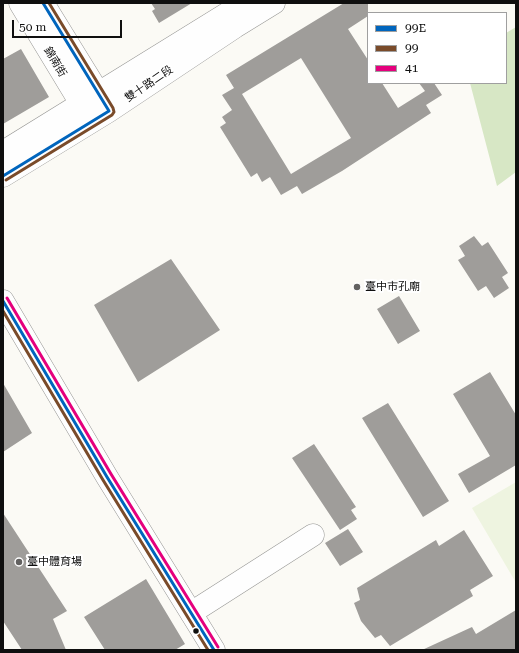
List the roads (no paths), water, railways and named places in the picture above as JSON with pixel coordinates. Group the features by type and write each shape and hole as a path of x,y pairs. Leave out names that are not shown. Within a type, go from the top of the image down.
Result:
{"street":[{"name":"錦南街","path":"20,3 95,107"},
{"name":"錦南街","path":"43,3 95,107"},
{"name":"雙十路二段","path":"3,176 95,107 244,3"},
{"name":"雙十路二段","path":"3,152 95,107 274,3"},
{"path":"3,301 107,477 214,650"},
{"path":"191,614 313,535"}],"place":[{"name":"臺中市孔廟","path":"357,287"},
{"name":"臺中體育場","path":"19,562"}]}
